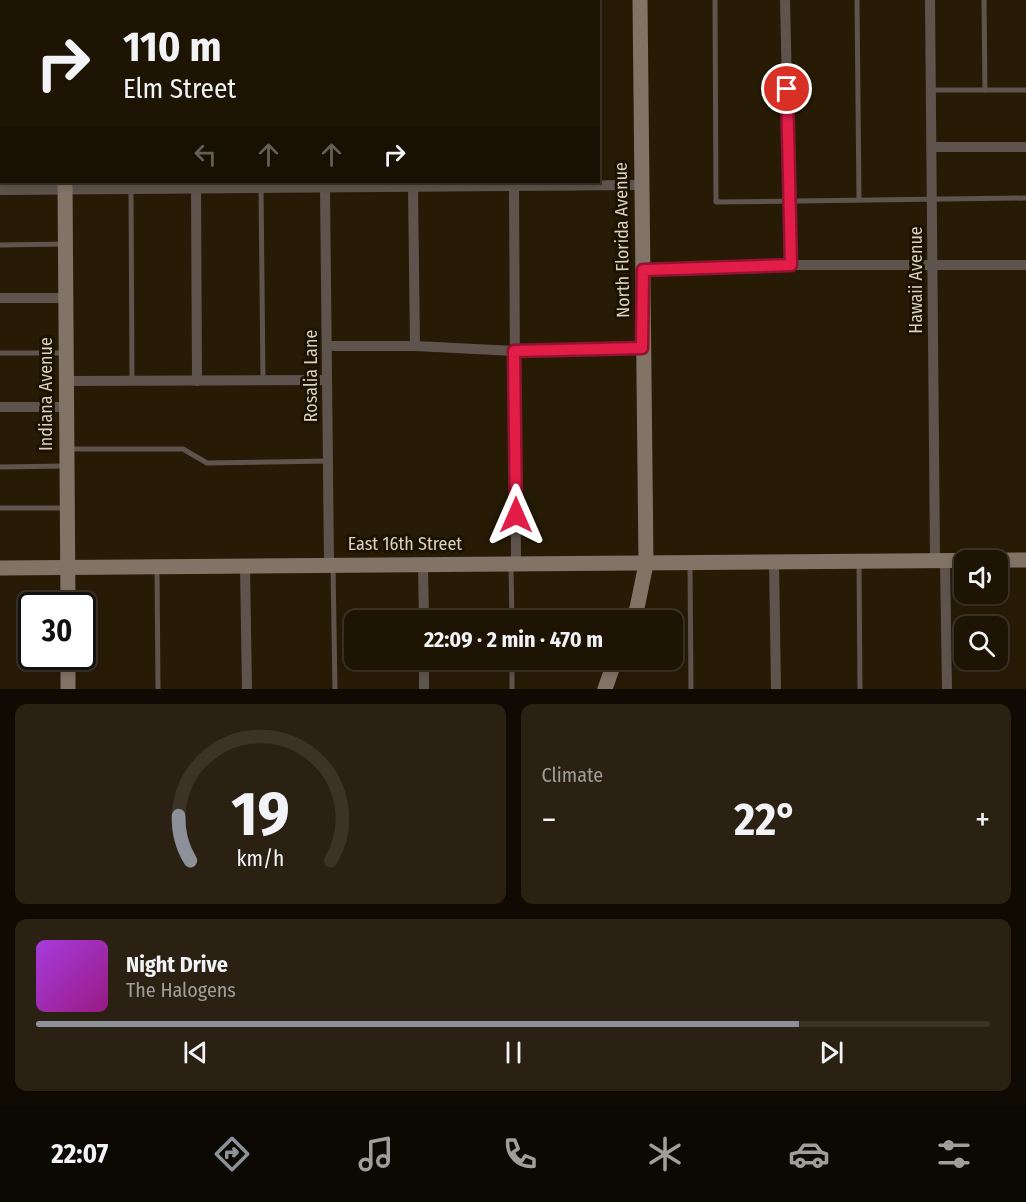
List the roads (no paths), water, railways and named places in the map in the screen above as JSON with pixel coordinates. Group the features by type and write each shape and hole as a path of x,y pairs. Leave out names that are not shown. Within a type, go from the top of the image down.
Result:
{"street":[{"name":"North Florida Avenue","path":"636,610 646,564 640,0"},
{"path":"785,0 791,265"},
{"name":"Hawaii Avenue","path":"930,0 932,264 940,560 947,689"},
{"path":"932,147 1026,147"},
{"path":"2,187 196,189 325,188 338,185 413,187 528,184 641,185"},
{"name":"Indiana Avenue","path":"65,186 68,592"},
{"path":"514,186 514,562"},
{"path":"413,187 415,346"},
{"name":"Rosalia Lane","path":"325,188 331,564"},
{"path":"196,189 197,381"},
{"path":"643,270 791,265 1026,265"},
{"path":"0,298 65,298"},
{"path":"327,346 415,346 514,351 642,348"},
{"path":"66,381 327,380"},
{"path":"0,407 66,407"},
{"name":"East 16th Street","path":"0,568 514,562 646,564 1026,560"},
{"path":"774,561 776,689"},
{"path":"423,564 424,610"},
{"path":"245,565 247,689"},
{"path":"68,670 68,689"},
{"path":"424,670 424,689"},
{"path":"605,689 612,670"}],"lane":[{"path":"715,0 716,202 1026,198"},
{"path":"857,0 859,200"},
{"path":"984,0 985,90"},
{"path":"932,90 1026,90"},
{"path":"261,188 263,381"},
{"path":"131,189 132,381"},
{"path":"0,245 65,244"},
{"path":"0,353 66,353"},
{"path":"66,449 183,449 207,463 328,460"},
{"path":"0,467 66,466"},
{"path":"0,508 67,508"},
{"path":"859,561 860,689"},
{"path":"512,610 514,562"},
{"path":"690,563 691,689"},
{"path":"331,564 335,689"},
{"path":"157,567 158,689"},
{"path":"512,670 512,689"}]}
